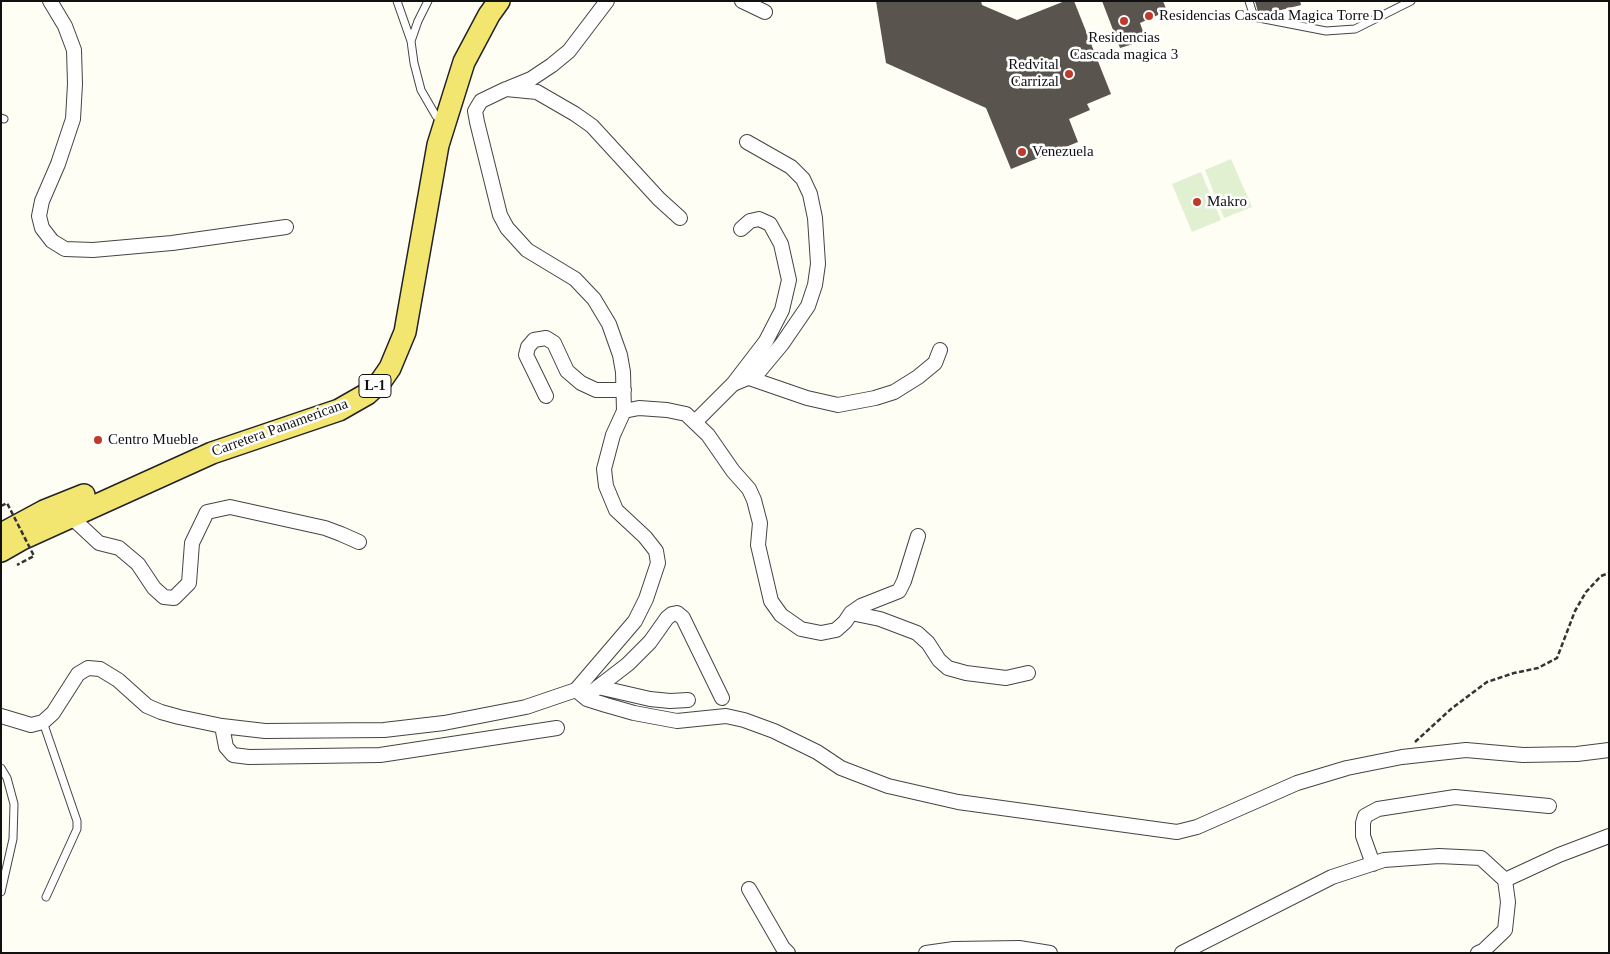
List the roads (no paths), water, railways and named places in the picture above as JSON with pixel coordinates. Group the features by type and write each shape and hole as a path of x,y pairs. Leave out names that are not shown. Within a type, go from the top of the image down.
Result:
{"main road":[{"name":"Carretera Panamericana","path":"1,534 44,511 209,442 332,402 360,385 374,372 395,330 427,145 454,56 477,12 485,1"},
{"name":"Carretera Panamericana","path":"1,551 70,516 212,453 339,410 367,394 381,381 390,368 405,332 438,146 464,62 489,14 499,1"}],"street":[{"path":"50,1 65,26 74,50 75,84 73,119 58,164 42,201 39,216 42,228 52,241 65,249 92,250 172,243 286,227"},
{"path":"581,695 612,646 635,621 646,598 658,563 656,551 616,510 606,486 604,469 608,452 613,435 624,411 623,372 620,355 609,324 594,299 575,279 526,250 507,228 500,215 493,191 475,111 480,101 531,79 569,51 607,1"},
{"path":"742,1 765,12"},
{"path":"506,89 537,92 592,126 647,186 680,218"},
{"path":"733,384 757,374 782,344 808,306 815,285 818,264 818,247 812,202 803,179 791,167 747,142"},
{"path":"695,422 733,384 766,342 782,310 788,280 781,244 770,224 759,219 750,221 741,229"},
{"path":"546,396 526,355 528,347 534,340 546,338 554,343 567,371 581,383 596,390 624,390"},
{"path":"748,378 807,398 838,405 875,398 894,392 936,363 940,350"},
{"path":"624,411 639,408 667,410 686,414 708,435 733,471 749,489 754,500 760,523 758,545 771,601 781,615 801,628 821,633 836,630 851,613 861,606 899,591 918,536"},
{"path":"70,516 99,543 119,548 138,564 154,588 164,597 174,598 189,583 192,543 207,512 230,507 325,528 358,542"},
{"path":"1,523 44,511"},
{"path":"1,716 31,724 43,722 53,713 78,674 88,668 100,669 118,680 147,706 179,718 222,726 265,731 384,730 444,723 581,695 598,687 628,664 650,642 667,618 677,613 683,618 722,698"},
{"path":"851,613 887,622 916,633 928,643 939,660 948,668 966,673 1006,678 1028,673"},
{"path":"598,687 670,701 688,700"},
{"path":"581,695 634,714 678,721 726,716 744,720 774,731 817,752 841,768 888,786 958,802 1177,832 1197,827 1298,783 1347,768 1411,756 1466,750 1523,755 1576,754 1609,750"},
{"path":"222,726 226,746 233,755 249,757 380,755 556,728"},
{"path":"1373,864 1362,836 1363,823 1365,816 1378,809 1455,797 1549,806"},
{"path":"1505,880 1559,855 1609,836"},
{"path":"1182,953 1332,877 1384,860 1439,856 1481,858 1505,880 1508,902 1505,930 1483,951 1478,953"},
{"path":"749,889 783,948 788,953"},
{"path":"926,953 954,949 1019,948 1050,953"}],"lane":[{"path":"397,1 411,41 414,63 422,90 436,116"},
{"path":"411,41 428,1"},
{"path":"1249,1 1254,17 1326,31 1355,29 1411,1"},
{"path":"43,722 77,821 77,829 46,897"},
{"path":"1,768 7,778 14,804 13,839 1,892"}],"place":[{"name":"Residencias Cascada Magica Torre D","path":"1149,16"},
{"name":"Residencias Cascada magica 3","path":"1124,21"},
{"name":"Redvital Carrizal","path":"1069,74"},
{"name":"Venezuela","path":"1022,152"},
{"name":"Makro","path":"1197,202"},
{"name":"Centro Mueble","path":"98,440"}]}
